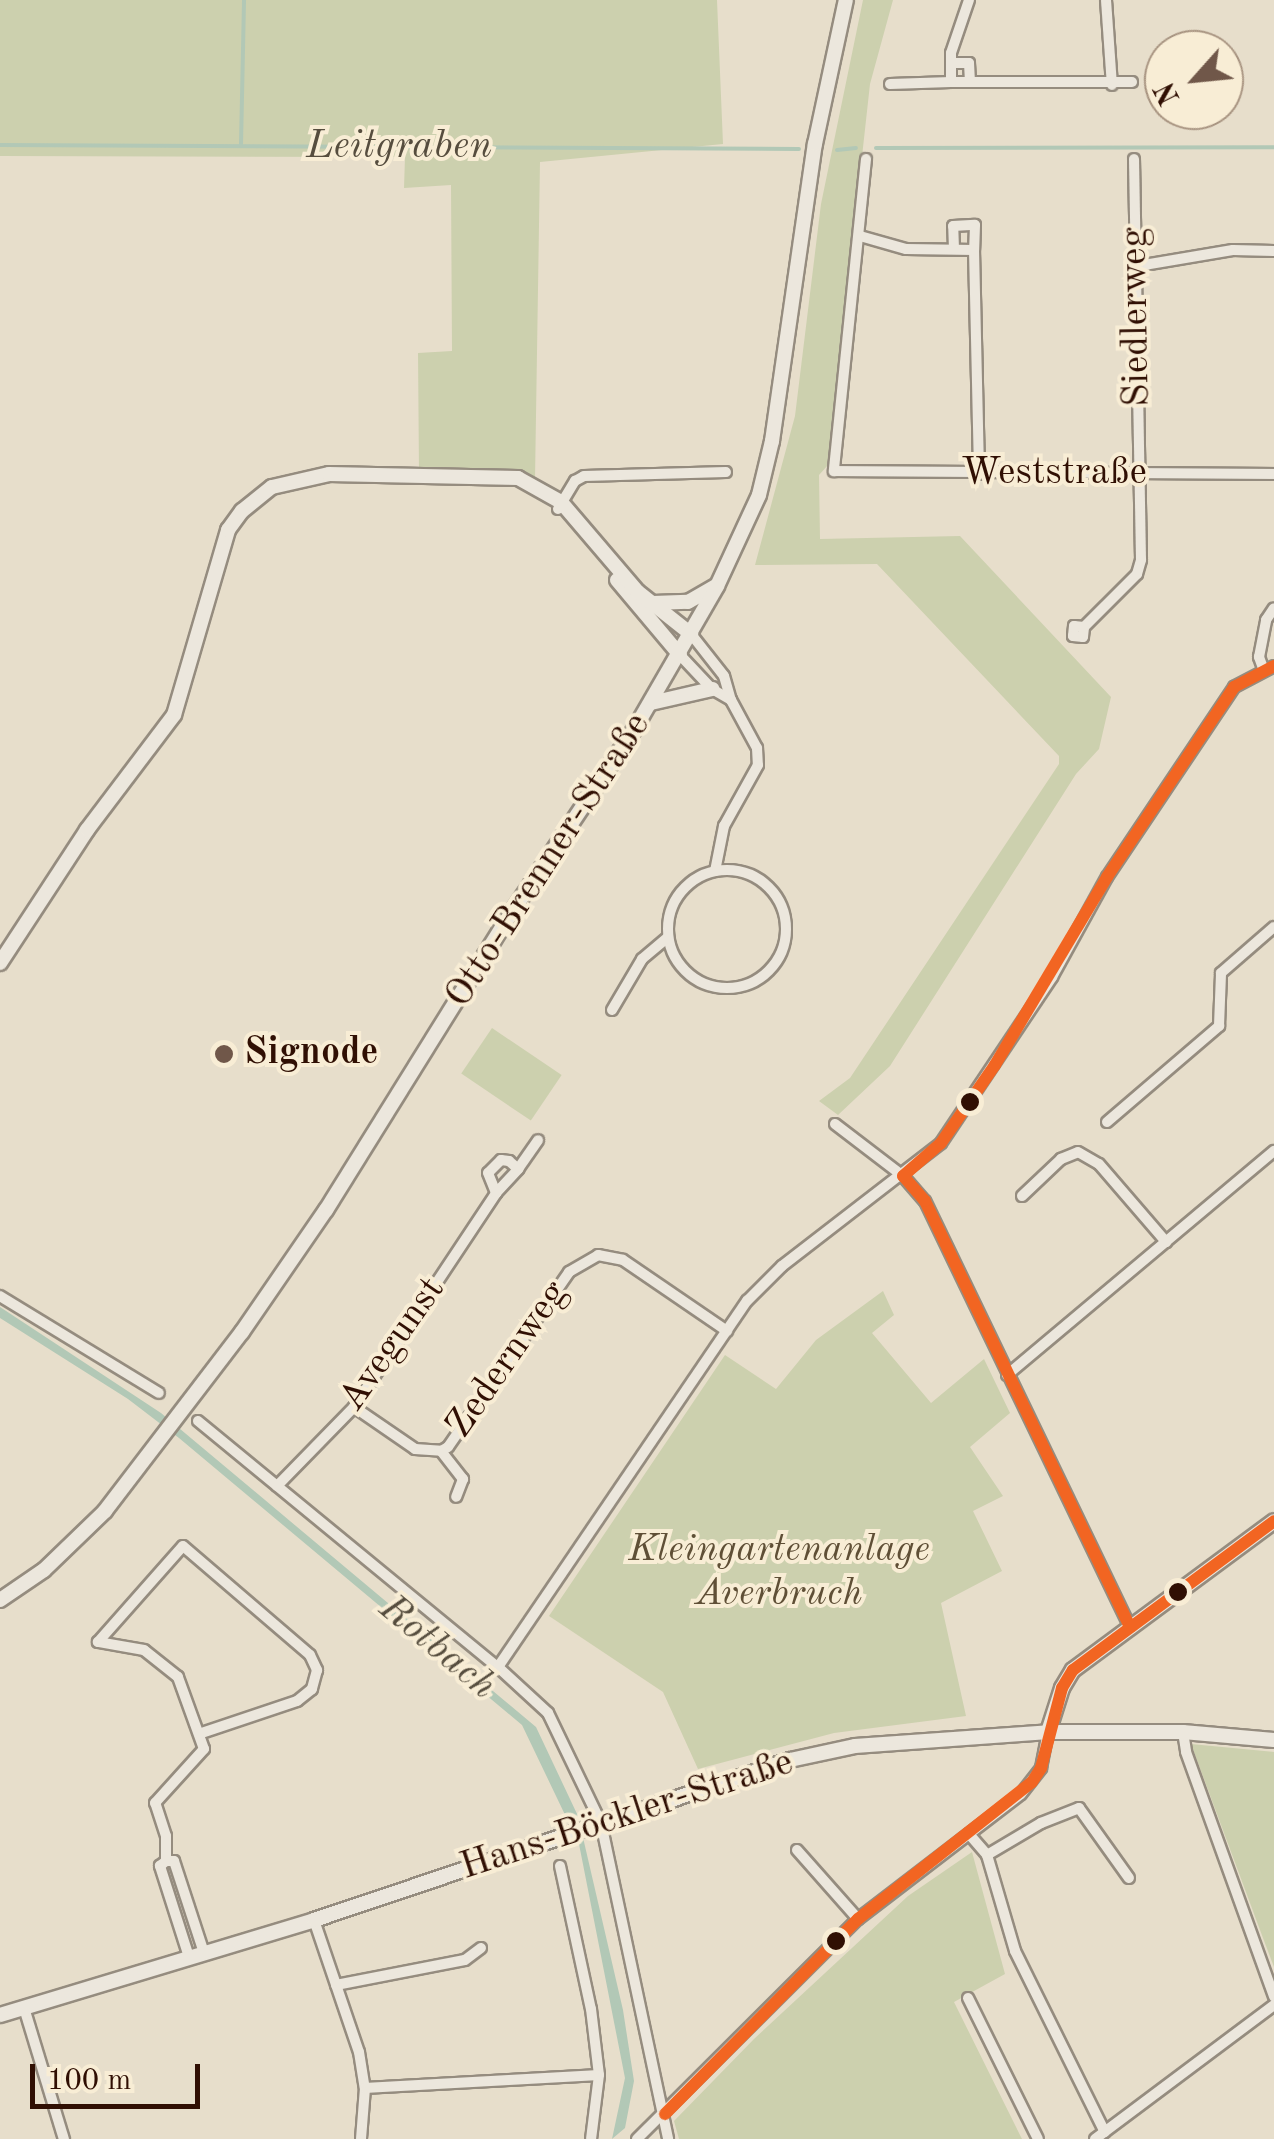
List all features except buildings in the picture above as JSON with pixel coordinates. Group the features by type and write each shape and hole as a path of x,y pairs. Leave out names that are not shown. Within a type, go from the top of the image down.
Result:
{"main road":[{"name":"Otto-Brenner-Straße","path":"0,1600 75,1544 166,1434 326,1210 502,927 651,703 717,586 758,495 772,442 815,144 846,0"},
{"path":"0,963 87,830 124,788 174,715 228,530 242,511 272,487 308,476 487,476 559,506 690,634"},
{"path":"559,506 680,654"},
{"path":"654,603 688,602 717,586"},
{"path":"651,703 712,689"},
{"path":"1048,1732 1062,1688 1074,1670 1274,1521"},
{"name":"Hans-Böckler-Straße","path":"0,2015 314,1920 790,1760 855,1746 1048,1732 1183,1732 1274,1740"}],"street":[{"path":"951,82 951,63 969,0"},
{"path":"1106,0 1112,85"},
{"path":"951,63 969,63 970,82"},
{"path":"890,84 1132,82"},
{"path":"866,159 860,236 906,249 974,250"},
{"name":"Siedlerweg","path":"1084,627 1137,574 1141,560 1134,159"},
{"path":"954,249 953,226 974,225 979,474"},
{"name":"Weststraße","path":"860,236 834,471 1274,474"},
{"path":"1138,266 1234,250 1274,251"},
{"path":"559,506 584,476 726,472"},
{"path":"498,1666 764,1282 941,1143 995,1065 1107,877 1234,687 1268,667 1259,657 1266,620 1274,608"},
{"path":"690,634 724,676 730,700 751,734 758,765 724,826 715,871"},
{"path":"680,654 712,689 730,700"},
{"path":"735,870 770,888 786,923 778,961 764,976 726,989 706,985 688,974 674,958 668,938 669,915 678,895 694,879 715,871 735,870"},
{"path":"1107,1122 1219,1026 1221,973 1274,927"},
{"path":"612,1010 642,960 668,938"},
{"path":"836,1124 903,1176 925,1201 1130,1627"},
{"name":"Avegunst","path":"276,1486 354,1408 496,1194 538,1140"},
{"path":"1007,1374 1274,1150"},
{"path":"1022,1196 1061,1159 1078,1152 1099,1164 1166,1242"},
{"name":"Avegunst","path":"496,1194 488,1173 493,1164 500,1160 518,1169"},
{"name":"Zedernweg","path":"354,1408 415,1449 442,1452 456,1442 570,1272 587,1258 604,1255 623,1260 727,1331"},
{"path":"0,1296 159,1393"},
{"path":"198,1421 498,1666 548,1713 595,1825 668,2139"},
{"name":"Zedernweg","path":"442,1452 463,1478 456,1497"},
{"path":"197,1955 167,1863 166,1836 155,1803 204,1749 178,1677 144,1650 98,1642 183,1546 310,1655 317,1670 312,1689 296,1700 199,1734"},
{"path":"638,2139 858,1919 1032,1782 1040,1768 1048,1732"},
{"path":"1183,1732 1186,1752 1274,1996"},
{"path":"988,1855 1041,1823 1079,1808 1129,1878"},
{"path":"969,1834 988,1855 1014,1951 1100,2136 1274,2005"},
{"path":"798,1850 858,1919"},
{"path":"560,1866 591,2009 599,2075 592,2139"},
{"path":"314,1920 360,2052 365,2088 361,2139"},
{"path":"336,1985 465,1960 481,1948"},
{"path":"968,1998 1038,2139"},
{"path":"24,2010 64,2139"},
{"path":"365,2088 599,2075"}],"green space":[{"path":"0,0 717,0 723,144 540,162 535,480 419,472 418,353 452,351 451,185 404,188 405,157 0,156"},
{"path":"863,0 893,0 870,84 828,465 819,475 820,539 960,536 1111,697 1099,749 1076,774 890,1066 838,1115 819,1101 850,1078 1059,764 1059,756 877,564 755,565 795,416 821,204"},
{"path":"492,1028 562,1075 531,1121 461,1074"},
{"name":"Kleingartenanlage Averbruch","path":"883,1291 894,1315 872,1333 931,1403 984,1359 1010,1413 970,1447 1003,1496 973,1511 1002,1571 941,1603 966,1716 834,1733 698,1769 663,1692 549,1616 725,1355 776,1389 816,1340"},
{"path":"1191,1744 1274,1752 1274,1967 1263,1938"},
{"path":"972,1852 1005,1974 954,2002 1022,2139 679,2139 674,2121 754,2039 908,1896"}],"water":[{"name":"Rotbach","path":"0,1307 161,1413 536,1727 578,1816 623,2010 634,2081 625,2128 612,2139 625,2078 579,1844 522,1725 179,1438 128,1399 0,1318"}],"waterway":[{"path":"241,145 244,0"},
{"name":"Leitgraben","path":"0,145 799,149"},
{"name":"Leitgraben","path":"876,148 1274,147"},
{"name":"Leitgraben","path":"837,150 856,148"}],"transit line":[{"path":"1130,1627 925,1201 903,1176 941,1143 995,1065 1107,877 1234,687 1274,666"},
{"path":"665,2114 858,1919 1032,1782 1041,1768 1062,1688 1073,1670 1274,1521"}],"place":[{"name":"Signode","path":"224,1054"}]}
